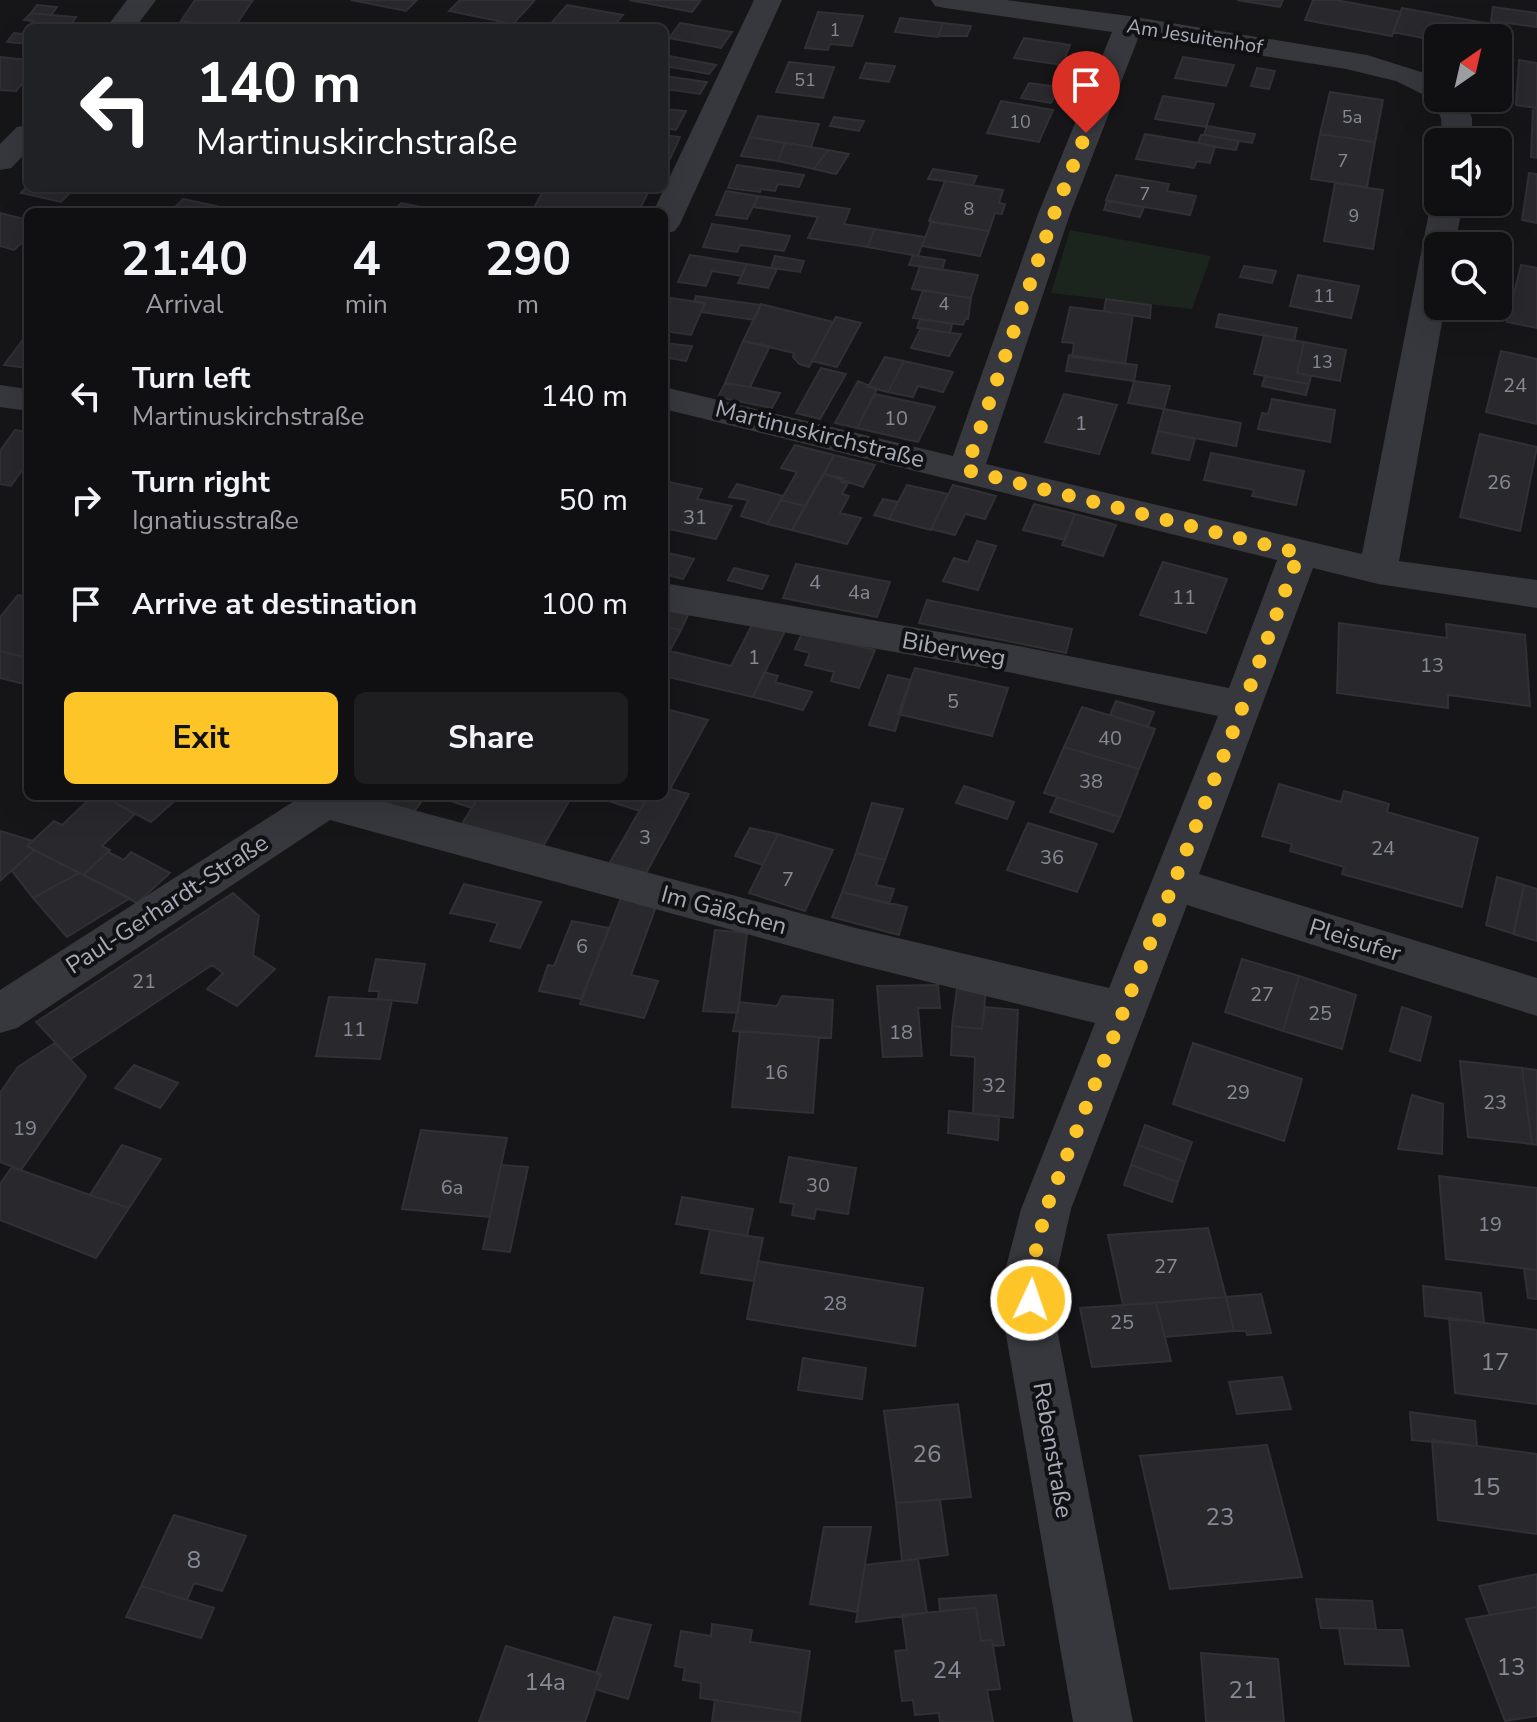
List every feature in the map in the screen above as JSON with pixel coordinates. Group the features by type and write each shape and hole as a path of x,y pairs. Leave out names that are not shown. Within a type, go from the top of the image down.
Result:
{"street":[{"path":"123,24 142,0"},
{"path":"668,215 768,0"},
{"name":"Am Jesuitenhof","path":"945,0 1153,22 1374,66 1424,81"},
{"path":"966,470 1054,214 1153,22"},
{"path":"0,161 24,138"},
{"path":"1378,571 1425,320"},
{"path":"0,396 24,399"},
{"name":"Martinuskirchstraße","path":"668,399 1378,571 1537,594"},
{"name":"Rebenstraße","path":"1103,1722 1031,1329 1031,1271 1046,1209 1243,706 1299,553"},
{"name":"Biberweg","path":"668,598 1013,659 1243,706"},
{"name":"Im Gäßchen","path":"330,800 856,946 1124,1011"},
{"name":"Paul-Gerhardt-Straße","path":"0,1014 330,800"},
{"name":"Pleisufer","path":"1172,883 1537,997"}],"shaded area":[{"path":"1070,230 1211,256 1192,309 1051,293"}],"building":[{"path":"195,0 253,0 237,24 181,21"},
{"path":"351,0 417,0 406,11"},
{"path":"460,0 535,0 513,24 449,11"},
{"path":"629,0 701,0 692,12"},
{"path":"1237,0 1283,0 1280,7"},
{"path":"1313,0 1336,0 1401,12 1392,36 1305,20"},
{"path":"37,5 57,7 51,15 31,13"},
{"path":"567,5 623,15 615,24 550,24"},
{"path":"1493,7 1537,13 1537,27 1491,21"},
{"path":"1402,8 1491,24 1424,24 1424,38 1393,32"},
{"path":"818,12 863,16 852,46 830,44 828,50 805,48"},
{"path":"31,13 76,17 71,24 30,24 33,21 24,20"},
{"path":"900,18 943,23 938,37 895,32"},
{"path":"680,23 732,32 721,48 669,38"},
{"path":"943,23 971,26 967,36 938,36"},
{"path":"24,32 24,44 7,42 14,33"},
{"path":"1024,38 1070,45 1062,65 1014,58"},
{"path":"668,56 716,65 709,74 668,67"},
{"path":"0,57 24,60 24,82 16,91 0,90"},
{"path":"1183,57 1234,65 1226,86 1175,78"},
{"path":"1519,60 1537,63 1537,108 1516,105"},
{"path":"789,62 834,67 823,98 776,92"},
{"path":"866,63 895,66 889,82 860,78"},
{"path":"1257,68 1275,71 1269,89 1251,86"},
{"path":"668,77 707,82 700,94 668,90"},
{"path":"1029,83 1059,87 1051,103 1021,98"},
{"path":"1330,92 1383,100 1375,142 1320,134"},
{"path":"1163,96 1214,104 1206,127 1155,119"},
{"path":"1001,101 1053,110 1039,142 987,133"},
{"path":"1533,108 1537,108 1537,158 1531,157"},
{"path":"668,109 686,111 676,130 668,129"},
{"path":"758,116 819,124 811,147 749,137"},
{"path":"834,117 864,121 859,131 830,126"},
{"path":"1207,126 1255,134 1252,143 1239,141 1204,135"},
{"path":"1145,134 1215,146 1210,163 1197,161 1194,168 1136,159"},
{"path":"1320,134 1375,142 1367,187 1311,179"},
{"path":"1201,135 1239,141 1236,150 1215,147 1198,143"},
{"path":"668,136 680,137 668,163"},
{"path":"749,137 785,143 778,161 741,156"},
{"path":"785,143 828,150 814,169 778,161"},
{"path":"828,150 849,154 836,174 814,169"},
{"path":"737,165 804,175 799,187 778,184 775,191 761,189 760,192 728,188"},
{"path":"933,169 977,176 973,185 928,179"},
{"path":"1529,173 1537,174 1537,223 1522,220"},
{"path":"1116,175 1169,184 1167,191 1196,196 1190,215 1106,200"},
{"path":"945,181 1003,190 999,203 1005,204 1002,214 995,213 989,231 929,221"},
{"path":"1335,183 1383,190 1373,249 1324,241"},
{"path":"24,190 71,192 61,202 21,193"},
{"path":"726,191 758,196 747,219 716,215"},
{"path":"543,192 648,193 640,208 534,208"},
{"path":"758,196 850,209 844,224 875,229 867,247 808,238 818,217 753,207"},
{"path":"183,199 225,208 174,208"},
{"path":"1107,201 1144,207 1140,217 1104,210"},
{"path":"401,203 425,208 397,208"},
{"path":"0,213 24,219 24,241 14,250 0,246"},
{"path":"931,222 989,231 980,256 922,246"},
{"path":"712,224 790,236 784,251 740,245 737,252 703,247"},
{"path":"875,229 925,237 918,256 867,247"},
{"path":"690,255 747,264 742,276 712,271 706,286 678,282"},
{"path":"913,255 945,260 942,270 909,265"},
{"path":"775,256 804,261 800,272 771,268"},
{"path":"747,264 777,269 768,288 738,283"},
{"path":"1521,265 1537,268 1537,328 1507,322 1512,320 1512,302"},
{"path":"920,266 978,275 971,298 912,289"},
{"path":"1244,266 1276,271 1272,283 1240,277"},
{"path":"1298,275 1359,286 1351,318 1290,306"},
{"path":"923,290 971,298 968,319 963,325 913,318"},
{"path":"696,296 761,305 754,320 701,312 705,303 694,302"},
{"path":"671,298 705,303 691,335 668,332"},
{"path":"1106,299 1151,305 1150,318 1104,311"},
{"path":"761,304 833,322 809,367 799,364 793,357 794,353 743,341"},
{"path":"1070,307 1133,315 1125,364 1072,357 1074,343 1062,342"},
{"path":"1219,314 1297,328 1294,341 1216,327"},
{"path":"836,317 861,323 837,367 812,361"},
{"path":"920,319 952,324 950,333 917,328"},
{"path":"921,328 961,334 949,356 911,348"},
{"path":"1264,335 1304,342 1297,373 1311,376 1309,384 1254,374"},
{"path":"24,338 24,368 4,365"},
{"path":"743,341 770,346 750,387 725,383"},
{"path":"1304,342 1346,350 1340,381 1297,373"},
{"path":"668,343 692,346 686,361 669,358 668,360"},
{"path":"1501,351 1537,359 1537,424 1486,412"},
{"path":"1069,355 1137,365 1134,381 1066,371"},
{"path":"885,357 904,361 888,392 868,387"},
{"path":"904,361 953,372 943,392 918,386 913,397 888,392"},
{"path":"821,368 846,374 820,419 796,413"},
{"path":"1265,376 1309,384 1306,395 1262,386"},
{"path":"858,381 877,389 857,428 835,423"},
{"path":"1134,381 1170,386 1164,409 1128,403"},
{"path":"725,383 780,393 772,408 718,397"},
{"path":"875,394 935,407 918,442 857,428"},
{"path":"1064,394 1117,405 1099,454 1045,442"},
{"path":"1272,399 1335,410 1330,442 1258,429 1262,413 1268,414"},
{"path":"1164,409 1241,423 1236,446 1158,431"},
{"path":"15,430 24,431 24,469 11,486 0,484 0,451"},
{"path":"1158,431 1195,439 1189,460 1152,453"},
{"path":"1480,434 1537,447 1520,531 1460,517"},
{"path":"795,445 834,455 805,506 781,500 797,472 781,468"},
{"path":"1211,453 1304,471 1296,505 1252,496 1254,490 1204,480"},
{"path":"834,455 875,465 863,487 824,474"},
{"path":"824,474 843,478 841,482 848,483 842,494 849,496 840,513 861,518 847,544 792,530"},
{"path":"668,482 702,489 697,499 732,506 716,539 668,529"},
{"path":"737,484 783,496 767,524 741,516 748,500 729,497"},
{"path":"907,485 948,494 931,530 889,519"},
{"path":"953,485 996,496 985,519 965,514 955,535 931,529"},
{"path":"883,499 898,502 889,519 874,515"},
{"path":"781,500 805,506 792,530 767,524"},
{"path":"1034,504 1075,514 1065,540 1023,530"},
{"path":"1075,514 1116,525 1103,556 1062,545"},
{"path":"977,541 996,546 978,590 943,581 954,558 968,562"},
{"path":"668,553 694,559 683,579 668,575"},
{"path":"1163,562 1227,579 1206,633 1140,615"},
{"path":"796,564 890,582 877,617 783,598"},
{"path":"734,568 768,576 762,589 728,580"},
{"path":"18,595 24,596 24,657 0,651 0,617"},
{"path":"927,600 1072,629 1066,653 919,623"},
{"path":"668,607 690,611 681,630 668,628"},
{"path":"754,621 786,629 753,697 668,677 668,655 670,651 731,666"},
{"path":"1339,623 1447,638 1446,624 1525,635 1530,706 1448,695 1448,708 1337,693"},
{"path":"668,628 681,630 668,654"},
{"path":"802,633 875,650 859,688 831,681 834,672 805,665 810,653 795,649"},
{"path":"0,651 24,657 24,684 0,678"},
{"path":"915,668 1008,688 992,736 898,714"},
{"path":"764,672 778,676 775,682 812,692 803,710 753,697"},
{"path":"888,675 911,680 895,731 869,725"},
{"path":"1116,701 1154,712 1148,727 1110,715"},
{"path":"1082,707 1155,729 1139,769 1064,747"},
{"path":"668,710 708,720 668,788"},
{"path":"1064,747 1139,769 1120,817 1044,793"},
{"path":"1279,784 1341,802 1344,791 1389,804 1387,812 1478,838 1462,907 1342,874 1344,867 1290,851 1292,844 1262,836"},
{"path":"964,786 1014,802 1007,819 956,803"},
{"path":"668,788 689,794 645,875 609,864 646,800 668,800"},
{"path":"1057,797 1120,817 1113,832 1050,812"},
{"path":"89,800 109,800 135,814 102,846 110,850 83,875 27,846 54,821 62,825"},
{"path":"110,800 176,800 151,822"},
{"path":"382,800 422,800 414,812"},
{"path":"448,800 477,800 472,808"},
{"path":"477,800 570,800 542,848 462,824"},
{"path":"606,800 646,800 640,811"},
{"path":"872,803 903,809 885,860 856,853"},
{"path":"1028,823 1097,844 1077,892 1007,870"},
{"path":"750,828 778,834 763,865 735,856"},
{"path":"0,831 33,841 27,846 34,850 0,881"},
{"path":"778,834 833,850 805,911 749,893"},
{"path":"34,850 79,873 33,898 12,871"},
{"path":"108,852 124,860 131,852 170,873 137,903 83,875"},
{"path":"856,853 885,860 876,885 894,889 889,904 842,892"},
{"path":"79,873 130,898 67,937 33,898"},
{"path":"1497,877 1524,885 1514,934 1486,925"},
{"path":"464,884 541,902 520,948 490,941 498,923 450,913"},
{"path":"1524,885 1537,889 1537,941 1513,934"},
{"path":"842,892 907,907 899,935 832,917"},
{"path":"233,893 259,916 253,955 275,969 237,1006 207,989 223,973 212,965 71,1059 36,1022"},
{"path":"621,898 657,904 631,975 658,981 644,1018 580,1004"},
{"path":"572,921 609,928 581,999 539,991 548,965 554,966"},
{"path":"715,930 747,933 738,1013 703,1011"},
{"path":"376,959 425,964 417,1003 378,999 379,991 369,991"},
{"path":"1242,959 1299,976 1283,1031 1225,1012"},
{"path":"1299,976 1356,995 1342,1049 1283,1031"},
{"path":"938,985 940,1008 918,1008 922,1056 883,1057 877,986"},
{"path":"957,988 986,991 982,1029 952,1026"},
{"path":"782,996 833,1000 831,1038 733,1031 739,1002 777,1006"},
{"path":"329,997 392,1000 380,1059 316,1056"},
{"path":"985,1007 1018,1010 1013,1118 973,1114 975,1057 951,1055 952,1026 982,1029"},
{"path":"1402,1007 1431,1017 1420,1061 1390,1051"},
{"path":"740,1031 819,1037 813,1113 732,1107"},
{"path":"55,1043 86,1076 21,1170 0,1162 0,1093 18,1067"},
{"path":"1193,1043 1302,1079 1284,1141 1173,1104"},
{"path":"1460,1061 1522,1068 1532,1144 1468,1137"},
{"path":"134,1065 178,1083 160,1108 115,1088"},
{"path":"1522,1068 1537,1070 1537,1145 1532,1144"},
{"path":"1412,1095 1443,1104 1442,1154 1398,1149"},
{"path":"949,1111 999,1116 998,1140 948,1133"},
{"path":"1145,1125 1192,1142 1185,1162 1138,1145"},
{"path":"421,1130 507,1138 490,1217 402,1209"},
{"path":"122,1145 161,1159 129,1208 90,1195"},
{"path":"1138,1145 1185,1162 1178,1182 1131,1165"},
{"path":"789,1157 856,1168 848,1214 816,1209 814,1219 792,1215 794,1204 780,1202"},
{"path":"501,1165 528,1167 510,1252 483,1249"},
{"path":"1131,1165 1178,1182 1172,1202 1124,1185"},
{"path":"12,1167 129,1208 96,1258 0,1220 0,1184"},
{"path":"1439,1176 1537,1188 1537,1270 1446,1259"},
{"path":"682,1197 753,1209 747,1236 676,1224"},
{"path":"1208,1228 1226,1297 1123,1305 1108,1235"},
{"path":"710,1230 763,1238 754,1281 701,1273"},
{"path":"758,1261 923,1288 915,1346 747,1319"},
{"path":"1524,1269 1537,1270 1537,1299 1528,1298"},
{"path":"1423,1286 1481,1293 1484,1323 1425,1316"},
{"path":"1261,1294 1271,1333 1247,1335 1246,1331 1234,1331 1226,1297"},
{"path":"1226,1297 1234,1331 1165,1337 1156,1303"},
{"path":"1156,1303 1171,1361 1092,1367 1080,1308"},
{"path":"1449,1318 1537,1330 1537,1404 1455,1393"},
{"path":"803,1358 866,1368 862,1399 798,1390"},
{"path":"1282,1377 1291,1409 1237,1414 1229,1382"},
{"path":"958,1404 971,1497 896,1503 884,1411"},
{"path":"1410,1412 1475,1421 1477,1446 1412,1440"},
{"path":"1432,1440 1537,1454 1537,1534 1438,1520"},
{"path":"1267,1445 1302,1577 1170,1589 1140,1456"},
{"path":"940,1500 948,1555 902,1561 896,1503"},
{"path":"174,1515 246,1536 222,1591 194,1583 187,1600 141,1586"},
{"path":"824,1527 871,1527 857,1612 810,1604"},
{"path":"918,1559 927,1613 856,1622 865,1565"},
{"path":"1537,1574 1537,1607 1490,1615 1479,1586"},
{"path":"141,1586 214,1608 201,1638 126,1617"},
{"path":"996,1595 1004,1645 993,1646 992,1640 981,1641 976,1608 940,1611 939,1599"},
{"path":"1316,1599 1372,1601 1376,1629 1321,1628"},
{"path":"1537,1607 1537,1716 1505,1721 1466,1619"},
{"path":"976,1608 981,1641 992,1640 1000,1689 987,1690 993,1722 940,1722 939,1713 915,1715 913,1700 902,1701 895,1651 907,1650 902,1615"},
{"path":"614,1617 651,1625 628,1699 595,1689 601,1674 596,1674"},
{"path":"712,1624 752,1630 750,1642 810,1651 801,1713 700,1698 701,1683 683,1680 685,1668 675,1666 681,1631 711,1636"},
{"path":"1339,1628 1402,1630 1409,1666 1345,1664"},
{"path":"506,1646 601,1674 585,1722 479,1722"},
{"path":"1201,1653 1278,1659 1284,1722 1206,1722"},
{"path":"715,1700 801,1713 800,1722 712,1722"}],"route":[{"path":"1031,1300 1031,1271 1046,1209 1243,706 1299,553 966,470 1054,214 1086,133"}]}
